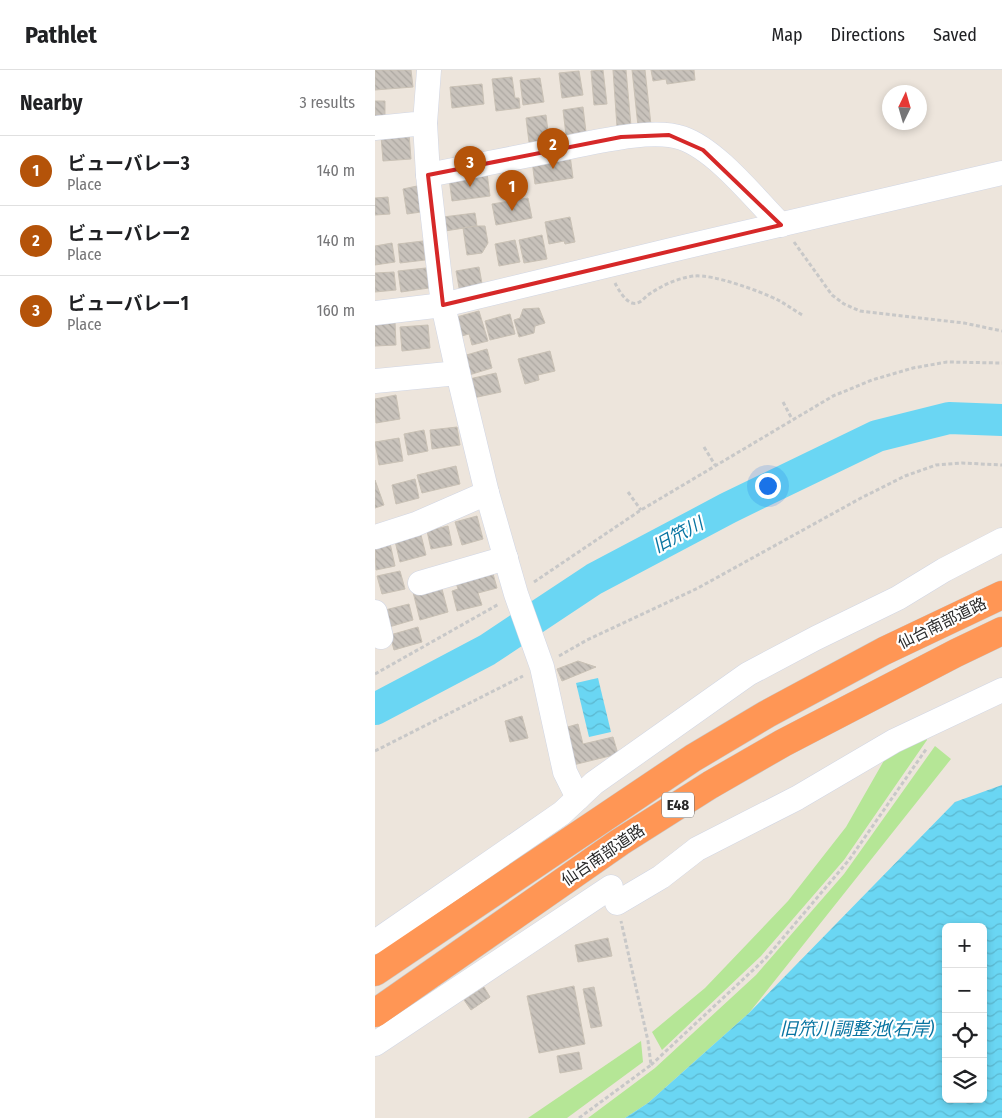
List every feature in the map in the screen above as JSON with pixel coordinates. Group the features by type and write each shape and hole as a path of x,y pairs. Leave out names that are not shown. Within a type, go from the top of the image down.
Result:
{"highway":[{"name":"仙台南部道路","path":"375,972 693,758 767,714 885,651 1002,594"},
{"name":"仙台南部道路","path":"375,1013 620,842 711,785 783,743 956,653 1002,632"}],"street":[{"path":"429,70 425,123 428,175 443,305 487,493 518,599 541,662 565,772 579,798"},
{"path":"375,128 425,123"},
{"path":"428,175 621,137 669,134 683,138 703,150 735,177 781,225"},
{"path":"375,313 443,305 1002,173"},
{"path":"375,381 458,372"},
{"path":"375,537 416,524 487,493"},
{"path":"375,942 561,813 594,783 747,674 898,598 944,570 1002,540"},
{"path":"420,583 505,558"},
{"path":"379,606 381,637"},
{"path":"375,1044 614,895 661,877 697,849 797,798 894,741 1002,690"}],"path":[{"path":"781,225 832,295 844,304 860,311 964,323 1002,331"},
{"path":"609,266 616,286 632,303 639,303 659,287 673,282 695,276 711,277 746,287 777,300 804,316"},
{"path":"375,674 518,599 641,510 833,396 872,380 913,368 947,362 1002,363"},
{"path":"783,402 792,419"},
{"path":"704,447 715,465"},
{"path":"375,751 541,662 698,588 861,498 905,476 936,465 962,463 1002,465"},
{"path":"628,492 641,510"},
{"path":"579,1118 651,1065 766,958 849,860 928,746"},
{"path":"614,895 651,1065"}],"highlighted area":[{"path":"669,135 703,150 781,225 443,305 428,175 621,137"}],"green space":[{"path":"926,736 927,740 844,860 761,956 662,1050 652,1032 705,988 788,901 846,827 886,757"},
{"path":"935,746 951,759 749,1013 648,1103 625,1118 588,1118 655,1068 756,975 844,874"},
{"path":"641,1041 643,1062 567,1118 528,1118"}],"water":[{"path":"598,678 611,732 589,737 576,683"},
{"name":"旧笊川調整池(右岸)","path":"1002,785 1002,1118 625,1118 648,1103 749,1013 955,802"}],"building":[{"path":"375,70 411,70 413,87 375,90"},
{"path":"603,70 607,104 594,105 591,71"},
{"path":"613,70 626,70 631,126 617,127"},
{"path":"632,70 645,70 651,125 638,126"},
{"path":"651,70 694,70 695,80 667,84 666,79 653,81"},
{"path":"579,71 583,95 562,98 559,73"},
{"path":"512,77 515,98 519,98 520,108 496,111 492,79"},
{"path":"540,78 544,102 523,105 520,80"},
{"path":"482,84 484,104 452,108 450,87"},
{"path":"375,101 385,101 385,116 375,117"},
{"path":"583,107 586,132 566,135 563,110"},
{"path":"546,115 549,140 529,142 526,118"},
{"path":"409,134 411,159 383,161 381,136"},
{"path":"570,155 573,178 535,184 532,161"},
{"path":"487,173 490,196 452,201 449,178"},
{"path":"417,186 421,212 407,214 403,189"},
{"path":"388,197 390,214 375,215 375,198"},
{"path":"528,198 532,218 496,225 492,204"},
{"path":"475,213 477,226 445,231 443,217"},
{"path":"570,217 575,242 565,244 564,241 549,244 545,222"},
{"path":"485,226 488,243 482,253 467,255 463,228"},
{"path":"542,235 547,259 524,263 519,240"},
{"path":"515,240 520,262 499,266 495,244"},
{"path":"423,241 425,260 400,263 398,244"},
{"path":"392,243 395,262 375,265 375,246"},
{"path":"479,267 483,289 460,293 456,271"},
{"path":"426,268 429,288 401,292 398,271"},
{"path":"394,272 396,290 375,292 375,273"},
{"path":"539,308 545,323 535,326 534,333 519,337 514,320 520,318 523,309"},
{"path":"479,311 488,341 472,345 469,334 454,338 449,319"},
{"path":"510,314 515,334 490,340 485,321"},
{"path":"395,322 396,345 375,346 375,324"},
{"path":"428,325 430,348 402,351 400,327"},
{"path":"487,349 492,368 469,375 463,356"},
{"path":"550,351 555,371 538,375 539,380 525,384 518,359"},
{"path":"496,373 501,392 473,398 469,379"},
{"path":"396,395 400,419 376,423 375,399"},
{"path":"457,427 460,445 432,449 430,430"},
{"path":"424,430 428,451 408,455 404,434"},
{"path":"399,438 403,461 379,465 375,442"},
{"path":"456,466 460,484 422,493 417,475"},
{"path":"415,479 419,498 396,504 392,485"},
{"path":"375,480 384,505 375,508"},
{"path":"477,516 483,539 462,545 455,522"},
{"path":"448,526 452,545 431,549 427,531"},
{"path":"421,535 426,555 400,562 395,541"},
{"path":"390,543 395,566 376,570 375,546"},
{"path":"492,570 497,588 478,593 482,605 457,611 452,591 458,589 456,583"},
{"path":"400,571 405,589 382,594 377,576"},
{"path":"442,589 448,612 420,620 413,592"},
{"path":"409,604 413,620 389,627 385,610"},
{"path":"418,627 422,642 394,650 390,635"},
{"path":"578,661 596,667 562,681 557,669"},
{"path":"522,716 528,738 510,742 505,721"},
{"path":"578,724 583,744 613,737 618,754 573,765 564,728"},
{"path":"608,938 612,956 578,962 575,945"},
{"path":"574,986 585,1044 539,1053 527,996"},
{"path":"484,987 490,997 471,1010 464,1000"},
{"path":"594,987 602,1026 591,1028 583,989"},
{"path":"579,1052 582,1069 560,1073 557,1056"}],"waterway":[{"name":"旧笊川","path":"375,709 487,650 594,579 728,508 877,436 949,418 1002,420"}],"place":[{"name":"ビューバレー2","path":"553,169"},
{"name":"ビューバレー1","path":"470,187"},
{"name":"ビューバレー3","path":"512,211"}]}
